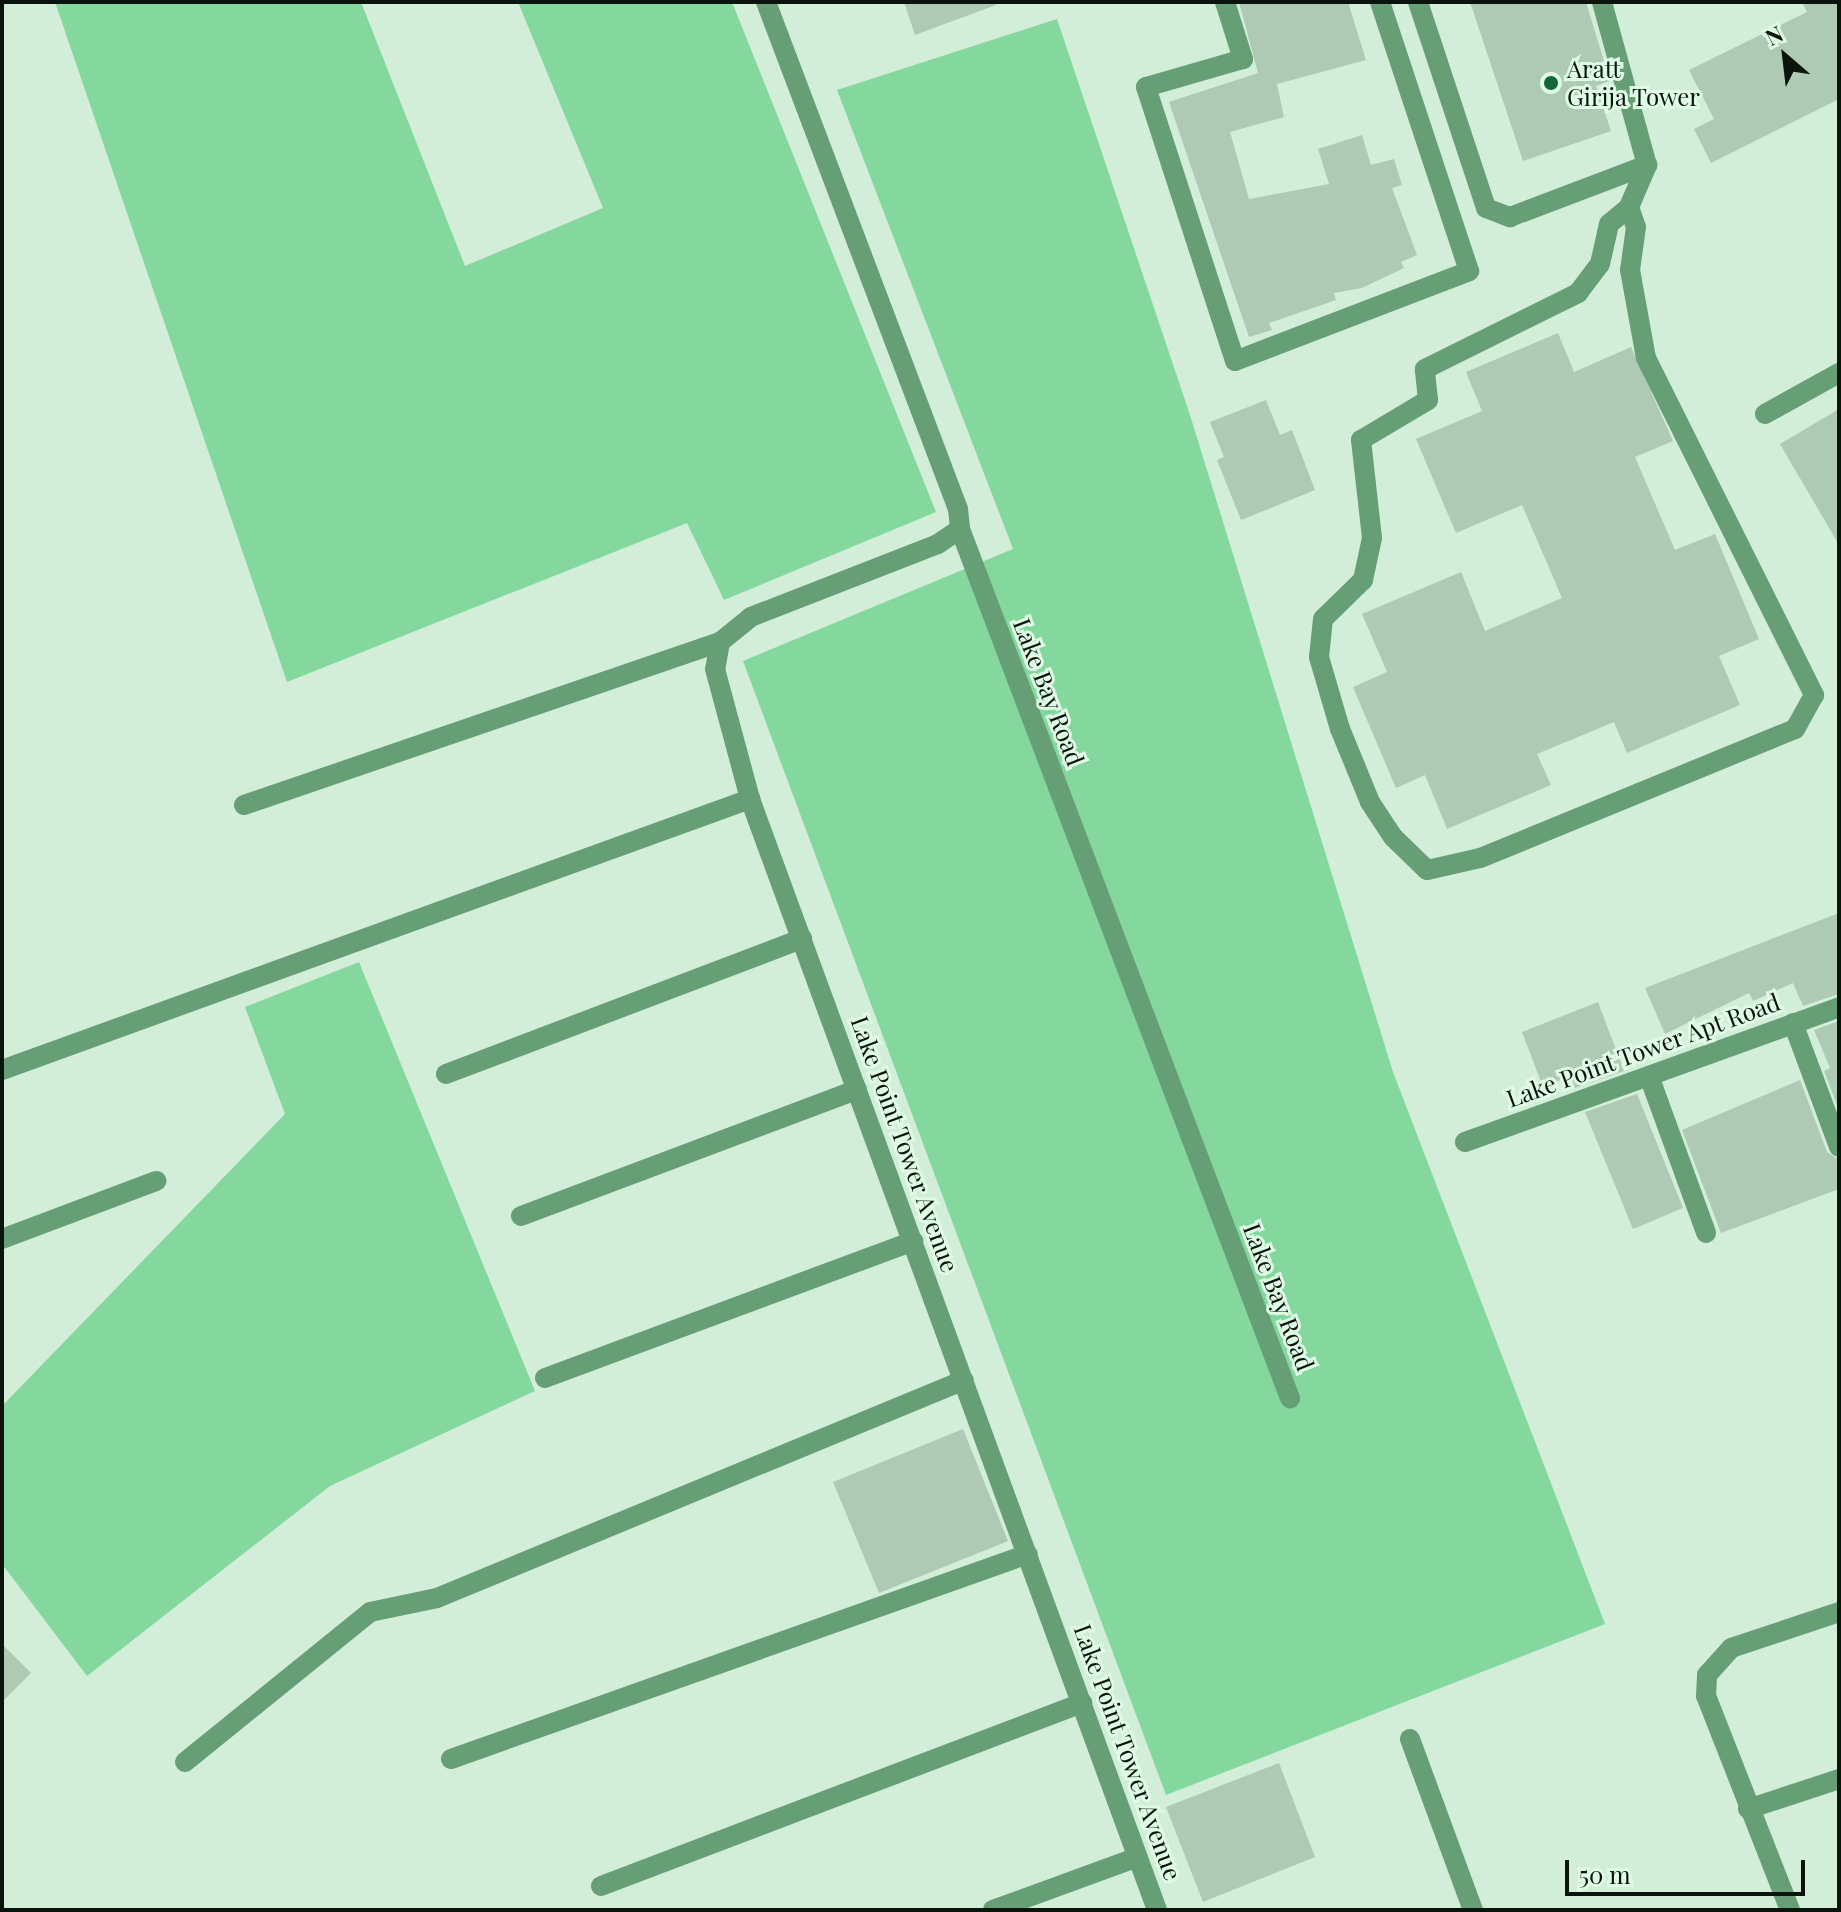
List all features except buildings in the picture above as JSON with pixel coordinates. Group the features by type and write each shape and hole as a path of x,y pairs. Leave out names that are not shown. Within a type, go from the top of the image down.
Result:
{"street":[{"name":"Lake Bay Road","path":"766,2 958,509 960,529 1290,1398"},
{"path":"1225,2 1243,59 1146,87 1235,361 1469,271 1380,2"},
{"path":"1418,2 1486,208 1510,217 1647,165"},
{"path":"1602,2 1647,165 1629,207 1609,224 1600,264 1578,293 1425,369 1428,400 1361,440 1372,538 1363,580 1323,619 1319,657 1340,729 1370,802 1393,837 1427,870 1480,858 1795,729 1814,695 1646,358 1630,270 1636,227 1629,207"},
{"path":"1600,264 1630,270"},
{"path":"1765,414 1839,373"},
{"path":"244,805 720,642 751,617 938,544 960,529"},
{"name":"Lake Point Tower Avenue","path":"720,642 715,669 750,799 1157,1910"},
{"path":"2,1070 750,799"},
{"path":"446,1074 802,939"},
{"name":"Lake Point Tower Apt Road","path":"1465,1142 1839,1007"},
{"path":"1793,1023 1839,1147"},
{"path":"1649,1076 1706,1233"},
{"path":"521,1216 857,1090"},
{"path":"2,1239 156,1181"},
{"path":"545,1378 913,1241"},
{"path":"185,1762 370,1612 437,1598 964,1380"},
{"path":"451,1759 1028,1554"},
{"path":"1790,1910 1706,1696 1707,1675 1731,1648 1839,1612"},
{"path":"601,1886 1082,1703"},
{"path":"1410,1739 1473,1910"},
{"path":"1748,1809 1839,1779"},
{"path":"993,1910 1138,1857"}],"green space":[{"path":"55,2 361,2 465,266 603,208 518,2 732,2 936,512 724,600 687,523 287,682"},
{"path":"1057,19 1190,415 1393,1072 1605,1624 1166,1795 743,661 1013,549 837,90"},
{"path":"359,962 535,1391 330,1486 87,1676 2,1564 2,1406 285,1114 245,1007"}],"place":[{"name":"Aratt Girija Tower","path":"1551,83"}]}
